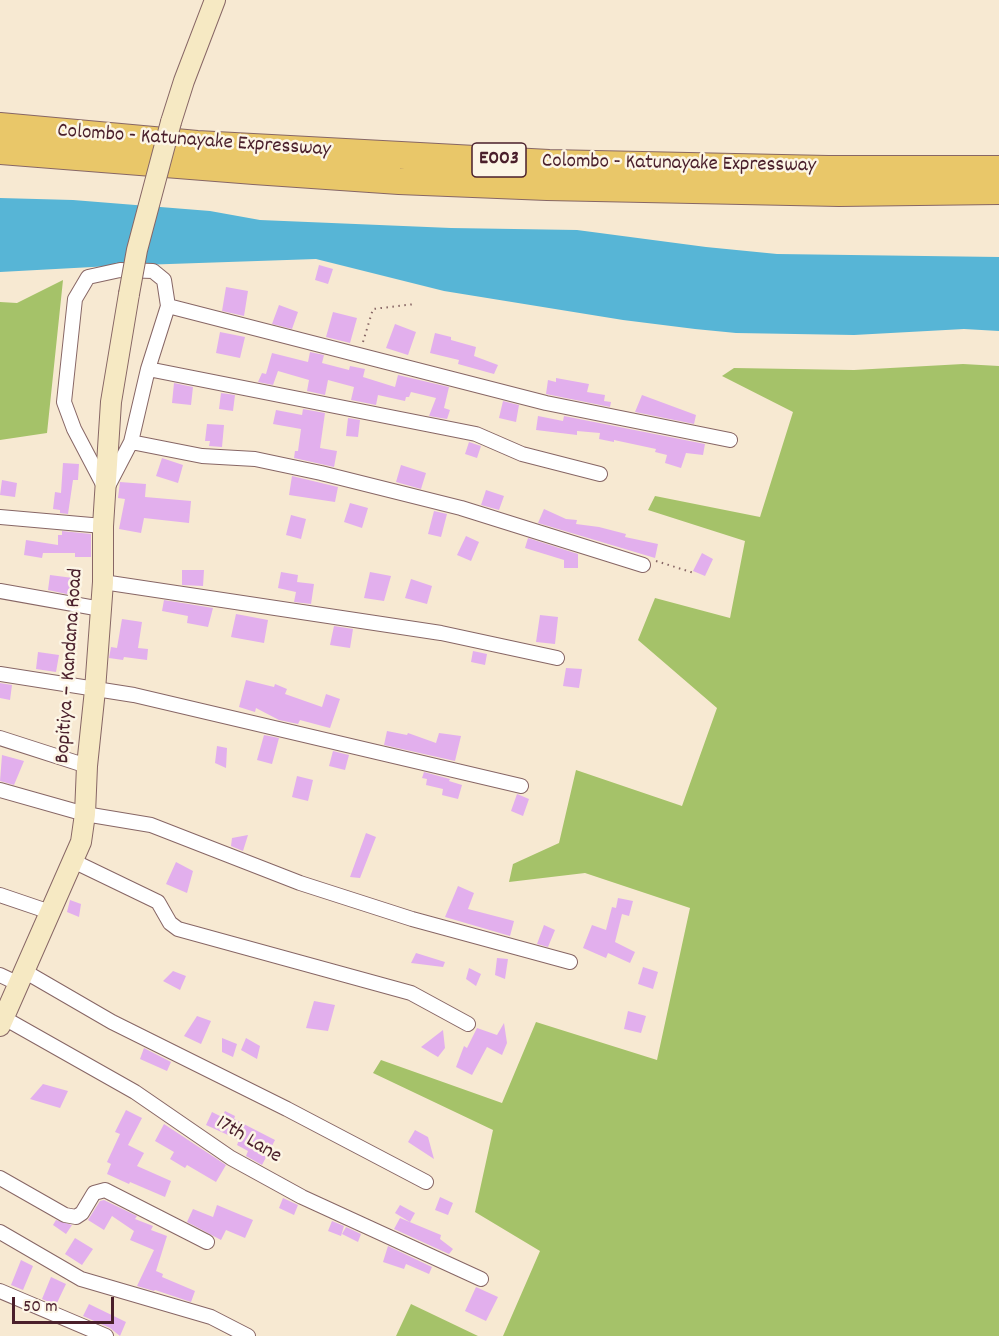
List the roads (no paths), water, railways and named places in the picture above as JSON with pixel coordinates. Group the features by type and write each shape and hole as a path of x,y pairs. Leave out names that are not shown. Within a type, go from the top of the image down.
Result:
{"highway":[{"name":"Colombo - Katunayake Expressway","path":"0,126 197,144 549,163 999,169"},
{"name":"Colombo - Katunayake Expressway","path":"0,151 276,173 513,186 839,193 999,191"}],"street":[{"name":"Bopitiya – Kandana Road","path":"2,1022 81,842 103,582 103,526 111,402 138,250 171,122 215,0"},
{"path":"120,270 153,271 164,280 168,306 148,369 131,442 106,490 74,429 64,402 75,298 88,277 120,270"},
{"path":"168,306 546,403 730,440"},
{"path":"148,369 476,434 522,453 600,474"},
{"path":"131,442 202,456 255,459 321,473 461,508 638,563"},
{"path":"0,517 103,526"},
{"path":"103,582 441,633 557,658"},
{"path":"0,591 101,609"},
{"path":"0,674 95,690 134,694 521,786"},
{"path":"0,738 87,766"},
{"path":"0,790 85,814 151,825 322,890 412,919 570,962"},
{"path":"73,861 158,902 170,922 178,929 411,993 468,1024"},
{"path":"0,896 51,912"},
{"path":"0,975 22,977 287,1109 426,1182"},
{"name":"17th Lane","path":"2,1022 135,1092 231,1158 292,1191 482,1279"},
{"path":"0,1178 65,1215 76,1216 82,1213 94,1193 105,1190 207,1242"},
{"path":"0,1232 81,1279 211,1317 248,1336"},
{"path":"0,1291 106,1336"}],"water":[{"path":"0,198 73,200 210,211 260,220 451,228 577,230 777,254 999,257 999,331 964,329 854,335 736,333 695,329 623,320 444,291 316,259 0,272"}]}
